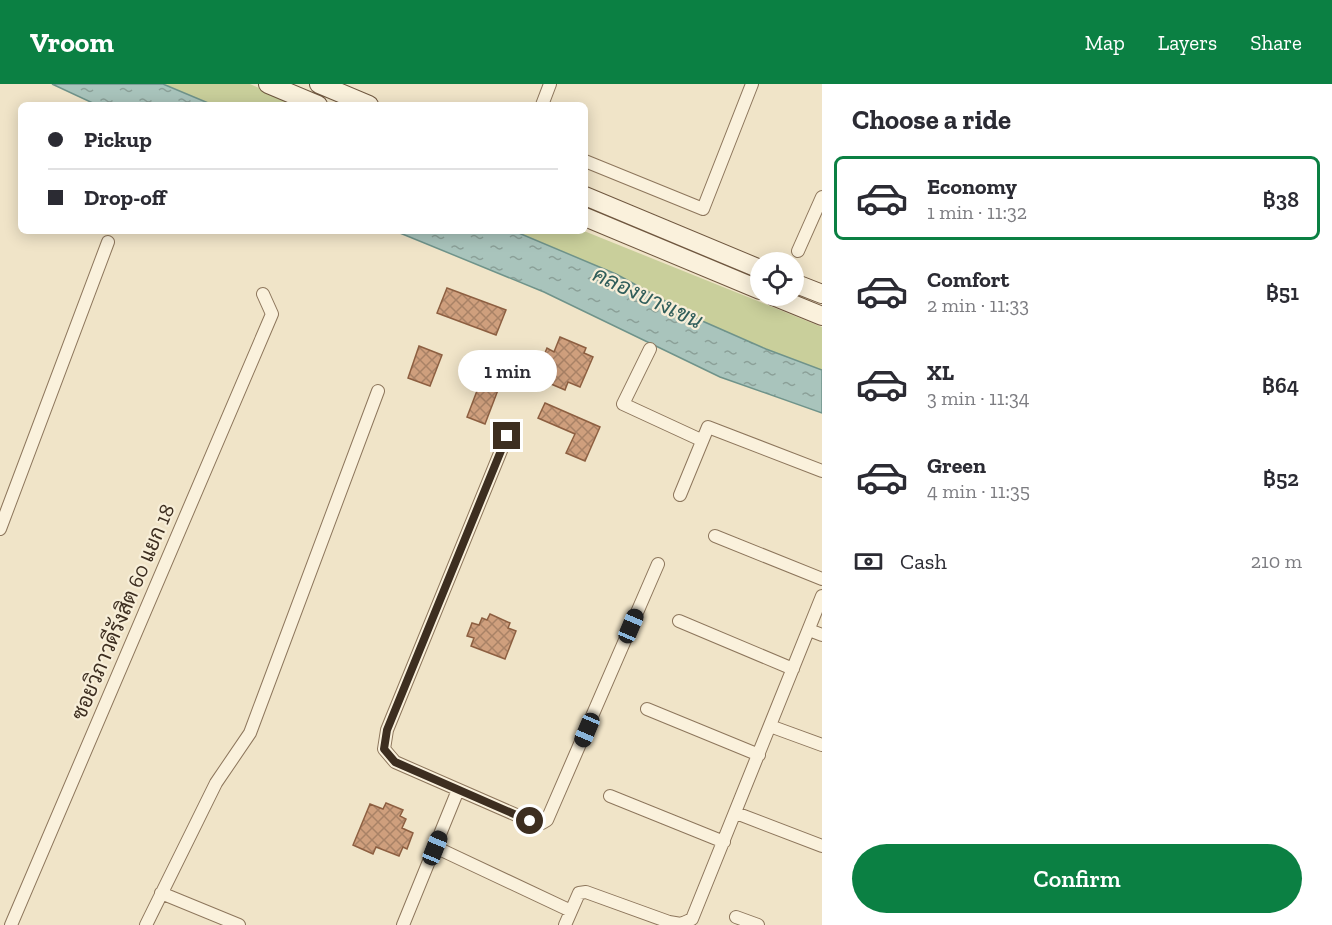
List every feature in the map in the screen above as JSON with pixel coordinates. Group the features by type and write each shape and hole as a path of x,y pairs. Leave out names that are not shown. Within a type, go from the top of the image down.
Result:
{"main road":[{"path":"268,84 311,102"},
{"path":"319,84 362,102"},
{"path":"588,197 750,265"},
{"path":"588,218 750,286"},
{"path":"804,287 822,294"},
{"path":"798,306 822,316"}],"street":[{"path":"543,102 550,84"},
{"path":"588,162 703,208 752,84"},
{"path":"798,252 822,197"},
{"path":"0,529 108,242"},
{"name":"ซอยวิภาวดีรังสิต 60 แยก 18","path":"10,925 272,314 263,294"},
{"path":"650,349 623,404 701,440"},
{"path":"146,925 216,783 250,733 378,391"},
{"path":"680,495 708,426 822,471"},
{"path":"507,436 384,739 384,749 395,762 530,821 542,823 547,820 658,564"},
{"path":"715,537 822,579"},
{"path":"566,925 579,893 586,892 681,924 692,919 822,596"},
{"path":"679,621 793,669"},
{"path":"809,630 822,635"},
{"path":"647,709 759,755"},
{"path":"770,726 822,745"},
{"path":"403,925 458,790"},
{"path":"610,796 724,842"},
{"path":"736,813 822,846"},
{"path":"435,848 571,911"},
{"path":"160,893 239,925"},
{"path":"736,917 758,925"}],"green space":[{"path":"163,84 250,84 290,102 206,102"},
{"path":"588,233 750,298 750,306 770,306 822,327 822,370 766,349 700,320 616,274 521,234"}],"water":[{"path":"52,84 163,84 206,102 91,102"},
{"name":"คลองบางเขน","path":"402,234 521,234 616,274 700,320 766,349 822,370 822,413 720,377 544,292"}],"building":[{"path":"447,288 506,310 496,335 437,313"},
{"path":"560,337 586,348 584,353 593,357 580,387 568,382 565,390 544,381 548,371 539,367 547,348 554,352"},
{"path":"419,346 442,355 430,386 408,378"},
{"path":"480,383 498,390 485,424 467,417"},
{"path":"545,403 600,427 585,461 566,453 575,434 538,418"},
{"path":"490,614 510,623 508,628 516,631 505,659 471,646 474,638 467,636 472,623 479,625 482,618 487,620"},
{"path":"386,803 403,810 400,816 406,819 402,828 413,833 407,849 403,847 399,856 376,847 373,854 353,845 370,804 383,809"}],"route":[{"path":"507,436 387,730 384,749 395,762 530,821"}]}
